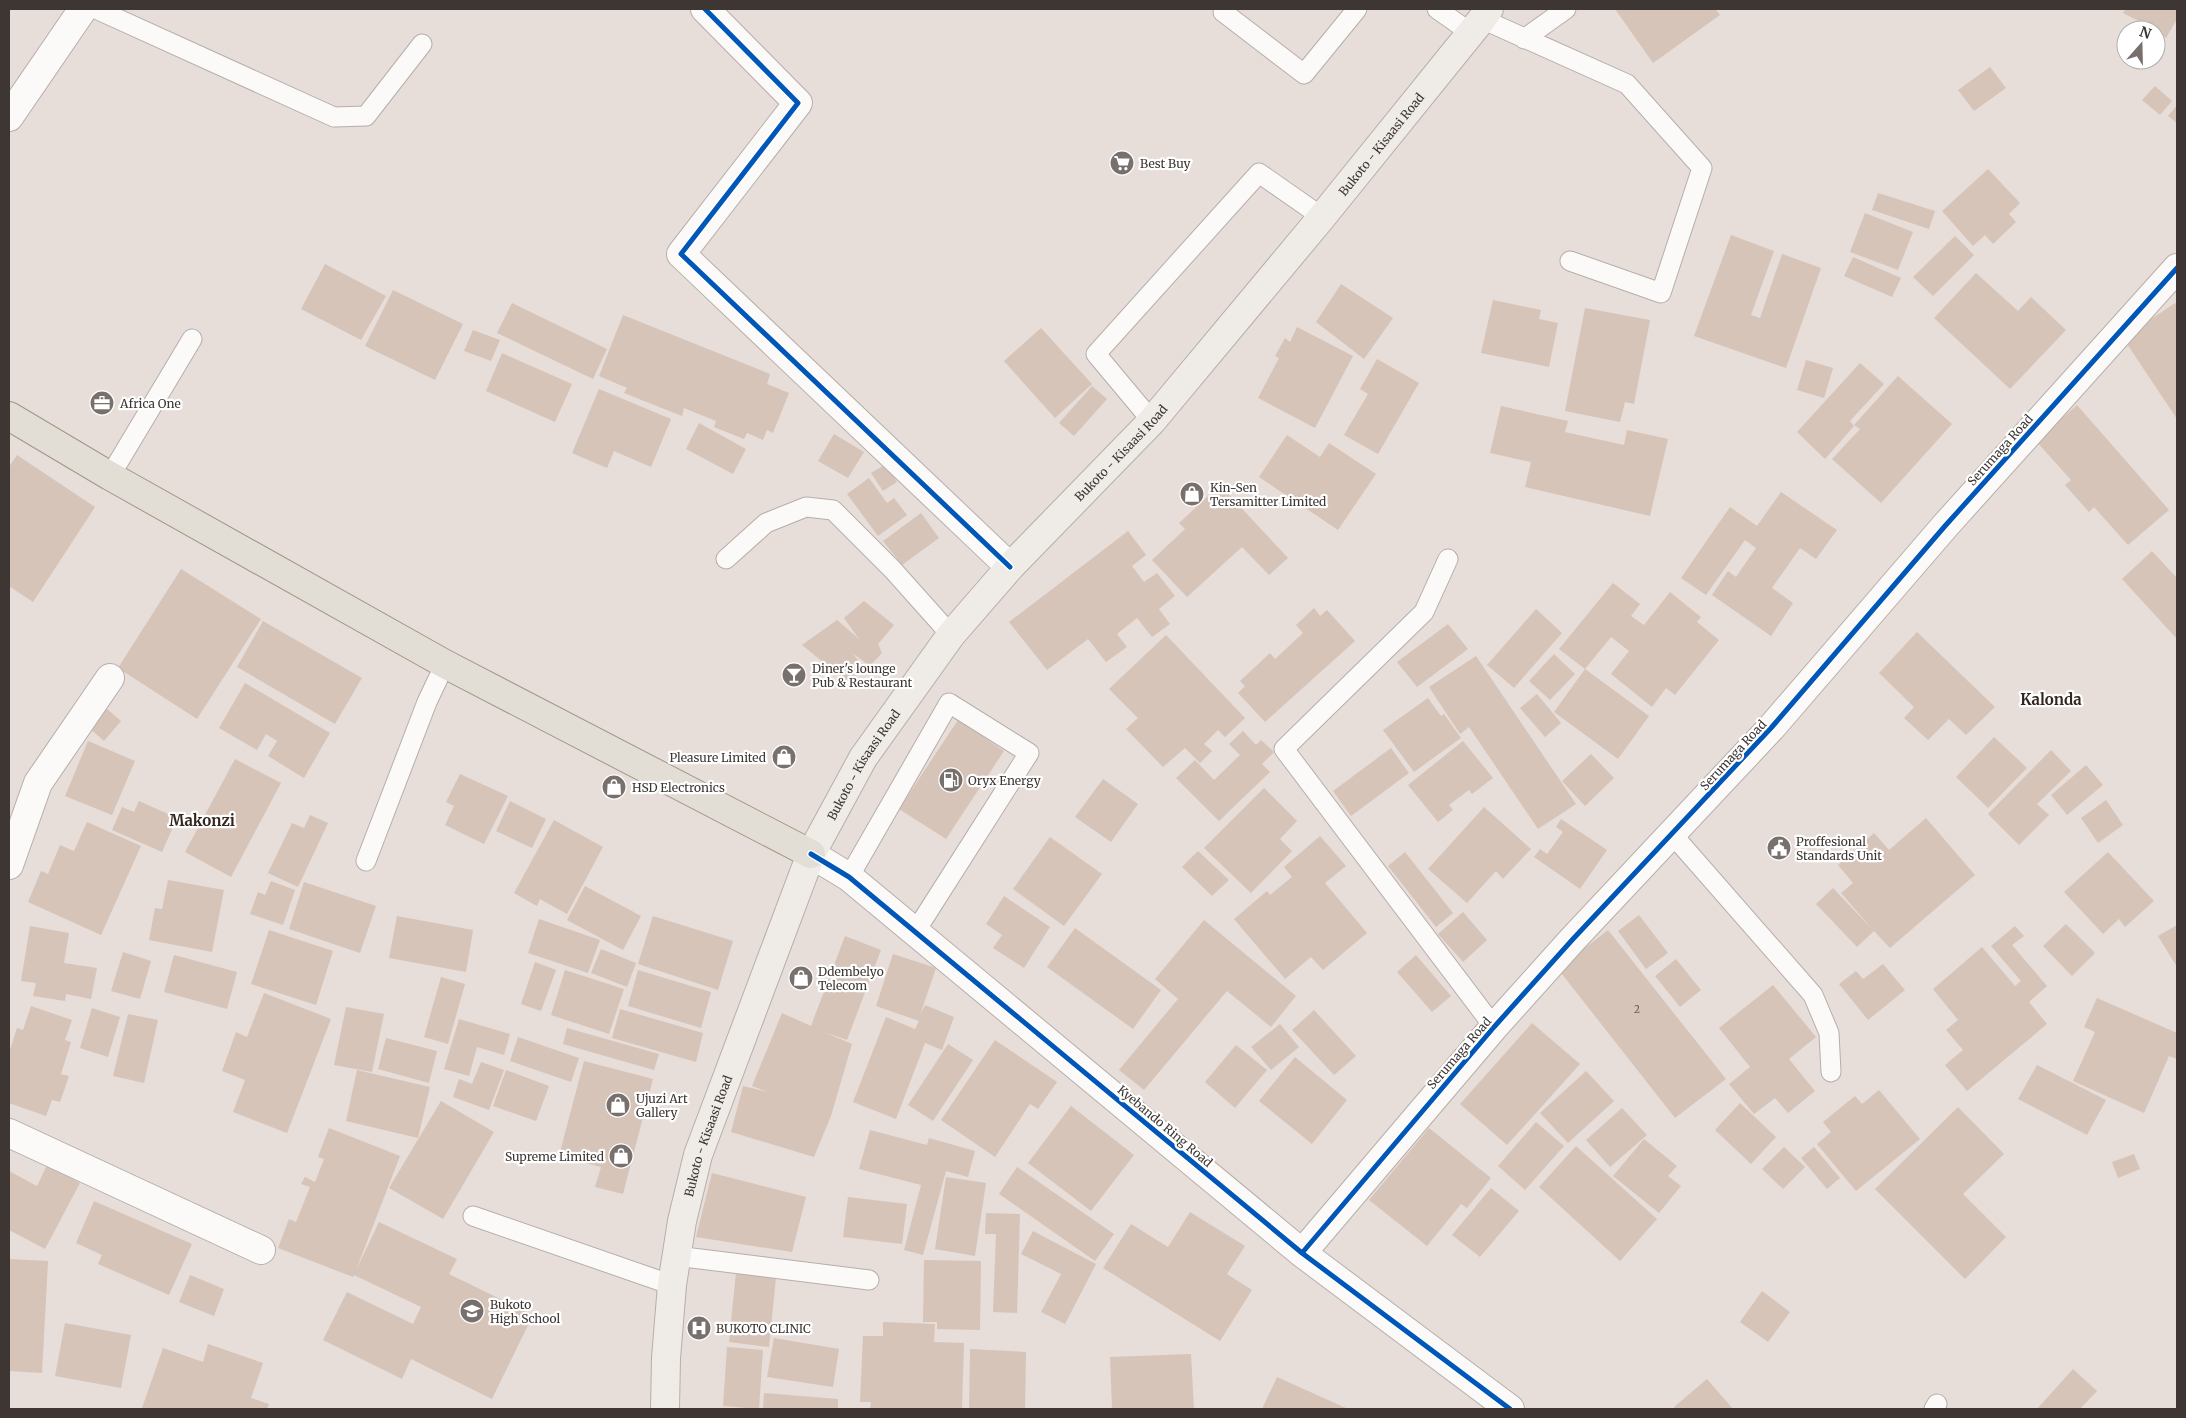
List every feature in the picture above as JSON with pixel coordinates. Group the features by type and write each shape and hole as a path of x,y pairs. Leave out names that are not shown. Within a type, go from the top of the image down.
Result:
{"main road":[{"name":"Bukoto - Kisaasi Road","path":"665,1409 666,1358 672,1284 682,1221 698,1155 811,854 863,758 950,635 1010,567 1152,421 1322,217 1481,20"},
{"path":"9,416 110,476 445,664 811,854"}],"street":[{"path":"9,117 83,9"},
{"path":"705,9 798,103 681,254 1010,567"},
{"name":"Serumaga Road","path":"1302,1253 1494,1027 1573,939 1772,728 1945,526 2177,269"},
{"path":"9,865 38,783 110,678"},
{"name":"Kyebando Ring Road","path":"811,854 849,877 1302,1253 1510,1409"},
{"path":"9,1133 261,1250"}],"lane":[{"path":"96,9 334,117 366,116 422,44"},
{"path":"1226,9 1223,12 1304,74 1357,9"},
{"path":"1437,9 1481,20 1627,84 1702,168 1661,293 1570,261"},
{"path":"1524,39 1566,9"},
{"path":"1152,421 1096,354 1259,172 1322,217"},
{"path":"110,476 192,339"},
{"path":"726,559 766,523 806,507 833,510 893,570 950,635"},
{"path":"1448,559 1424,612 1284,749 1494,1027"},
{"path":"366,862 427,702 445,664"},
{"path":"849,877 949,702 1029,753 915,932"},
{"path":"1672,834 1813,995 1828,1033 1831,1072"},
{"path":"473,1216 672,1284"},
{"path":"676,1256 869,1280"}],"building":[{"path":"1615,9 1715,9 1720,15 1653,63"},
{"path":"2126,9 2177,9 2177,19 2166,38 2166,20 2137,20 2123,13"},
{"path":"1990,67 2006,88 1974,111 1958,90"},
{"path":"2155,86 2172,101 2160,115 2142,100"},
{"path":"2177,105 2177,123 2168,116"},
{"path":"1988,169 2020,203 2009,214 2016,222 1993,244 1985,235 1973,246 1942,211"},
{"path":"1878,193 1935,211 1929,229 1872,210"},
{"path":"1865,213 1913,232 1898,270 1850,252"},
{"path":"1731,235 1774,251 1751,315 1760,318 1782,254 1821,268 1786,368 1694,336"},
{"path":"1955,236 1974,255 1933,296 1913,277"},
{"path":"1853,257 1901,278 1892,297 1844,276"},
{"path":"325,264 386,296 361,340 301,309"},
{"path":"1976,273 2018,311 2031,297 2066,330 2010,389 1934,318"},
{"path":"1341,284 1393,318 1364,359 1316,322"},
{"path":"393,290 463,324 435,380 365,346"},
{"path":"1493,300 1541,310 1539,319 1558,323 1549,367 1481,353"},
{"path":"512,303 607,349 593,379 497,333"},
{"path":"2175,303 2177,307 2177,419 2123,338"},
{"path":"1585,308 1650,320 1634,404 1625,402 1620,422 1565,411"},
{"path":"623,315 770,374 767,384 789,393 773,433 767,430 763,440 747,433 744,439 714,427 716,421 684,408 682,416 624,393 627,388 599,376"},
{"path":"1297,327 1353,356 1315,428 1258,398 1279,358 1275,356 1285,338 1290,342"},
{"path":"1041,328 1092,384 1055,418 1004,361"},
{"path":"473,330 500,340 491,361 464,351"},
{"path":"502,353 572,384 555,422 486,391"},
{"path":"1377,359 1419,383 1378,454 1344,435 1368,394 1360,389"},
{"path":"1806,360 1833,368 1824,398 1797,390"},
{"path":"1860,363 1884,384 1850,421 1854,426 1825,459 1797,432"},
{"path":"1898,376 1952,424 1881,503 1832,459 1860,429 1854,425"},
{"path":"1092,386 1107,399 1074,436 1059,423"},
{"path":"599,389 671,419 651,467 614,451 607,468 572,453"},
{"path":"2077,405 2169,510 2128,545 2094,507 2089,512 2065,485 2071,480 2036,441"},
{"path":"1501,406 1568,421 1565,432 1624,445 1627,430 1668,439 1650,516 1525,487 1531,462 1490,453"},
{"path":"699,423 746,449 733,474 686,449"},
{"path":"834,434 864,452 848,478 818,461"},
{"path":"1287,435 1320,457 1329,443 1376,474 1338,530 1259,477"},
{"path":"17,455 95,507 33,602 9,586 9,467"},
{"path":"886,464 897,482 883,491 871,473"},
{"path":"869,478 887,503 894,498 907,515 878,536 847,494"},
{"path":"1220,485 1288,558 1269,575 1242,547 1187,597 1152,560 1185,529 1179,523"},
{"path":"1781,492 1837,530 1816,559 1800,548 1772,588 1793,603 1771,636 1712,595 1728,571 1736,577 1756,548 1745,540 1706,595 1681,578 1730,507 1757,526"},
{"path":"921,513 939,538 902,565 883,541"},
{"path":"1128,531 1146,555 1132,566 1144,582 1157,573 1175,596 1159,609 1170,624 1152,637 1137,618 1117,634 1127,647 1106,662 1088,639 1047,670 1009,622"},
{"path":"2152,551 2177,578 2177,639 2122,579"},
{"path":"181,569 261,619 197,719 118,668"},
{"path":"1613,583 1640,604 1631,616 1644,625 1670,592 1701,617 1697,622 1719,640 1675,695 1666,688 1652,707 1611,674 1629,651 1611,637 1585,669 1559,649"},
{"path":"864,601 894,625 878,644 882,653 870,666 852,653 864,667 849,683 802,645 837,620 859,639 844,618"},
{"path":"1314,608 1320,616 1327,610 1355,641 1265,722 1238,693 1245,686 1240,681 1270,653 1275,659 1303,633 1296,625"},
{"path":"1536,609 1562,633 1514,688 1487,665"},
{"path":"263,621 362,678 335,724 237,667"},
{"path":"1448,624 1468,649 1417,687 1397,662"},
{"path":"1917,632 1995,707 1966,735 1949,719 1928,740 1904,718 1914,707 1879,673"},
{"path":"1166,635 1245,718 1225,737 1218,730 1204,744 1212,751 1200,763 1185,748 1163,767 1126,729 1138,718 1109,689"},
{"path":"1554,654 1575,674 1550,700 1529,681"},
{"path":"1476,656 1576,804 1538,829 1469,727 1460,734 1429,687"},
{"path":"1585,669 1649,716 1618,759 1554,712"},
{"path":"245,683 330,733 304,778 268,756 277,741 266,734 257,750 219,728"},
{"path":"1537,694 1561,723 1545,737 1520,708"},
{"path":"1428,698 1441,716 1444,714 1461,738 1414,772 1383,730"},
{"path":"106,708 121,721 104,741 88,727"},
{"name":"Oryx Energy","path":"958,720 1004,751 946,839 899,809"},
{"path":"1243,731 1256,745 1261,740 1274,752 1262,764 1270,772 1219,821 1176,778 1195,760 1214,780 1240,755 1229,744"},
{"path":"1994,737 2027,768 1988,808 1956,777"},
{"path":"88,741 135,761 112,815 65,796"},
{"path":"1463,741 1493,778 1472,794 1469,790 1449,805 1453,810 1438,822 1408,785"},
{"path":"1391,748 1409,773 1351,816 1333,791"},
{"path":"2051,750 2071,771 2037,804 2049,815 2019,845 1988,814"},
{"path":"1591,754 1614,778 1585,806 1562,781"},
{"path":"235,759 281,783 231,877 185,852"},
{"path":"2086,765 2103,785 2067,815 2051,795"},
{"path":"460,774 508,796 484,844 445,825 454,806 446,802"},
{"path":"1103,779 1138,804 1111,842 1075,817"},
{"path":"1264,788 1297,821 1280,839 1292,851 1251,893 1204,848"},
{"path":"2106,800 2123,825 2098,843 2081,818"},
{"path":"139,801 177,818 162,852 112,830 122,807 134,812"},
{"path":"510,801 546,819 532,848 496,831"},
{"path":"1484,807 1531,849 1503,879 1496,871 1467,903 1428,869"},
{"path":"310,815 328,823 298,887 268,873 292,823 304,828"},
{"path":"1926,818 1975,875 1890,948 1874,931 1857,947 1816,904 1833,888 1873,930 1841,893 1853,883 1838,865 1874,833 1889,850"},
{"path":"1561,819 1607,850 1580,889 1534,857 1540,849 1547,854 1563,832 1556,827"},
{"path":"554,820 603,847 567,914 540,899 537,906 514,893"},
{"path":"87,822 141,846 101,935 28,902 41,871 48,874 60,845 74,851"},
{"path":"1320,836 1346,866 1325,883 1367,933 1323,970 1311,957 1285,979 1234,919 1267,891 1270,895 1292,877 1284,867"},
{"path":"1050,837 1102,874 1064,926 1013,889"},
{"path":"1198,851 1229,880 1212,896 1182,867"},
{"path":"1405,852 1453,913 1436,927 1388,866"},
{"path":"2108,852 2154,901 2125,927 2119,919 2103,934 2064,892"},
{"path":"168,880 224,890 212,952 149,940 155,908 162,909"},
{"path":"271,881 295,890 283,925 250,914 258,892 265,895"},
{"path":"304,882 376,906 360,953 289,929"},
{"path":"585,886 641,916 623,950 567,920"},
{"path":"1004,896 1050,927 1024,968 993,948 1002,935 986,924"},
{"path":"1463,912 1487,940 1463,962 1438,934"},
{"path":"1639,915 1668,953 1646,969 1618,931"},
{"path":"397,916 473,930 466,972 389,958"},
{"path":"653,916 733,941 718,990 638,964"},
{"path":"539,919 600,940 588,973 528,953"},
{"path":"1204,920 1296,996 1271,1027 1227,991 1144,1090 1119,1070 1178,999 1155,979"},
{"path":"2066,924 2095,953 2072,976 2043,946"},
{"path":"2177,925 2177,967 2158,936"},
{"path":"30,926 69,933 64,963 97,968 91,999 66,994 65,1001 33,996 36,983 21,981"},
{"path":"2015,926 2024,936 2012,945 2047,986 2029,1002 2047,1024 1967,1091 1945,1065 1963,1050 1946,1030 1958,1020 1933,989 1982,947 2015,986 2021,981 1991,946"},
{"path":"1075,928 1161,990 1133,1029 1047,967"},
{"path":"269,930 333,951 316,1005 251,984"},
{"path":"1608,930 1726,1079 1675,1118 1558,969"},
{"path":"845,936 881,950 847,1040 824,1032 852,1044 831,1116 814,1157 731,1132 743,1086 768,1092 752,1086 782,1013 811,1026"},
{"path":"601,949 636,963 627,987 591,973"},
{"path":"123,952 151,961 140,999 111,991"},
{"path":"893,954 936,968 920,1015 925,1005 954,1017 942,1050 925,1043 896,1119 853,1102 886,1017 915,1029 919,1021 876,1006"},
{"path":"174,955 237,972 227,1009 164,992"},
{"path":"1416,955 1451,996 1432,1012 1397,972"},
{"path":"1676,959 1701,990 1680,1007 1655,976"},
{"path":"535,962 556,970 541,1011 521,1004"},
{"path":"1883,964 1905,990 1868,1020 1839,984 1856,971 1863,979"},
{"path":"565,970 624,989 609,1034 551,1015"},
{"path":"638,970 711,992 701,1028 628,1006"},
{"path":"441,977 465,984 448,1044 424,1037"},
{"path":"1773,985 1816,1037 1789,1059 1815,1091 1788,1113 1775,1098 1754,1114 1729,1084 1750,1067 1719,1028"},
{"path":"264,993 331,1019 287,1133 233,1112 245,1080 222,1071 236,1032 247,1037"},
{"path":"2097,998 2177,1033 2177,1059 2169,1056 2144,1113 2073,1081 2095,1032 2084,1027"},
{"path":"31,1006 72,1020 65,1040 71,1042 61,1074 69,1076 60,1102 52,1100 46,1116 9,1103 9,1053 17,1028 23,1030"},
{"path":"346,1007 384,1014 372,1072 334,1065"},
{"path":"92,1008 120,1017 108,1057 80,1048"},
{"path":"620,1009 703,1033 696,1062 612,1038"},
{"path":"1314,1010 1356,1056 1334,1075 1292,1030"},
{"path":"128,1014 158,1020 144,1083 113,1076"},
{"path":"459,1019 510,1034 504,1055 477,1047 469,1076 444,1069"},
{"path":"1532,1023 1580,1064 1507,1145 1460,1104"},
{"path":"1280,1024 1299,1047 1271,1070 1251,1047"},
{"path":"567,1028 659,1054 654,1070 563,1044"},
{"path":"518,1037 579,1058 571,1082 510,1061"},
{"path":"386,1038 437,1051 429,1083 378,1069"},
{"path":"995,1040 1057,1082 1038,1109 1030,1104 995,1157 941,1120"},
{"path":"948,1044 973,1060 933,1121 908,1105"},
{"path":"1236,1045 1267,1070 1235,1108 1205,1082"},
{"path":"1295,1057 1347,1100 1312,1144 1259,1101"},
{"path":"584,1061 653,1079 623,1194 595,1187 601,1167 559,1156"},
{"path":"481,1062 504,1070 489,1110 453,1097 459,1079 472,1084"},
{"path":"2037,1065 2106,1100 2087,1135 2018,1099"},
{"path":"357,1070 430,1087 418,1138 346,1121"},
{"path":"506,1070 549,1086 536,1121 493,1106"},
{"path":"1586,1071 1614,1101 1568,1143 1540,1113"},
{"path":"1879,1090 1920,1139 1856,1191 1817,1144 1831,1132 1823,1122 1855,1096 1862,1104"},
{"path":"441,1101 494,1132 443,1219 389,1188"},
{"path":"1740,1103 1776,1137 1751,1164 1715,1130"},
{"path":"1071,1106 1134,1155 1091,1211 1028,1163"},
{"path":"1958,1107 2004,1154 1963,1194 2006,1237 1965,1279 1875,1189"},
{"path":"1622,1108 1647,1135 1610,1167 1586,1140"},
{"path":"1536,1122 1564,1146 1525,1190 1498,1166"},
{"name":"Bukoto High School","path":"329,1128 400,1156 356,1270 379,1222 457,1259 449,1274 533,1315 492,1399 411,1359 402,1379 323,1340 347,1292 413,1324 421,1307 354,1275 353,1277 278,1248 289,1219 296,1222 310,1187 301,1184 305,1177 315,1182 324,1159 318,1157"},
{"path":"1429,1128 1491,1178 1467,1208 1461,1204 1427,1246 1369,1200"},
{"path":"870,1130 927,1145 929,1138 975,1151 968,1177 946,1171 923,1255 904,1250 921,1185 859,1169"},
{"path":"1644,1139 1677,1166 1668,1176 1681,1186 1659,1213 1613,1176"},
{"path":"1576,1146 1657,1219 1620,1261 1539,1187"},
{"path":"1784,1147 1805,1167 1783,1189 1762,1169"},
{"path":"1814,1147 1840,1178 1827,1189 1801,1158"},
{"path":"2134,1154 2140,1169 2118,1178 2112,1162"},
{"path":"47,1165 80,1183 45,1249 9,1230 9,1171 37,1186"},
{"path":"1017,1167 1114,1234 1095,1261 999,1194"},
{"path":"712,1173 806,1197 792,1252 696,1237"},
{"path":"946,1177 986,1183 975,1256 935,1249"},
{"path":"1491,1188 1519,1211 1480,1257 1452,1235"},
{"path":"848,1197 907,1204 902,1244 843,1237"},
{"path":"94,1201 192,1244 169,1295 98,1264 102,1255 76,1243"},
{"path":"1190,1212 1245,1246 1227,1274 1252,1290 1220,1341 1103,1268 1131,1224 1168,1247"},
{"path":"986,1213 1020,1214 1017,1313 993,1312 996,1234 985,1234"},
{"path":"1033,1231 1096,1264 1065,1324 1041,1312 1061,1274 1021,1254"},
{"path":"9,1259 48,1261 42,1373 9,1371"},
{"path":"924,1260 981,1261 980,1330 937,1329 937,1322 923,1322"},
{"path":"736,1272 776,1277 769,1347 729,1342"},
{"path":"190,1275 224,1289 214,1316 179,1302"},
{"path":"1762,1291 1790,1312 1768,1342 1740,1322"},
{"path":"883,1322 935,1324 934,1342 964,1343 962,1409 870,1409 871,1402 860,1402 863,1336 883,1336"},
{"path":"65,1323 131,1335 121,1388 55,1376"},
{"path":"774,1338 839,1349 833,1387 767,1377"},
{"path":"208,1344 263,1363 251,1398 269,1404 267,1409 142,1408 163,1348 203,1362"},
{"path":"727,1347 763,1350 759,1409 723,1406"},
{"path":"970,1349 1026,1352 1025,1409 969,1409"},
{"path":"1191,1354 1194,1409 1112,1409 1110,1357"},
{"path":"2073,1369 2097,1391 2080,1409 2037,1409"},
{"path":"1277,1377 1348,1409 1262,1409"},
{"path":"1707,1379 1733,1409 1676,1409 1674,1407"},
{"path":"764,1393 838,1399 838,1409 763,1409"}],"cycle path":[{"path":"705,9 798,103 681,254 1010,567"},
{"path":"1302,1253 1494,1027 1573,939 1771,728 1945,526 2177,268"},
{"path":"811,854 849,877 1302,1253 1510,1409"}],"place":[{"name":"Best Buy","path":"1122,163"},
{"name":"Africa One","path":"102,403"},
{"name":"Kin-Sen Tersamitter Limited","path":"1192,494"},
{"name":"Diner's lounge Pub & Restaurant","path":"794,675"},
{"name":"Pleasure Limited","path":"784,757"},
{"name":"Oryx Energy","path":"951,780"},
{"name":"HSD Electronics","path":"614,787"},
{"name":"Proffesional Standards Unit","path":"1779,848"},
{"name":"Ddembelyo Telecom","path":"801,978"},
{"name":"Ujuzi Art Gallery","path":"618,1105"},
{"name":"Supreme Limited","path":"621,1156"},
{"name":"Bukoto High School","path":"472,1311"},
{"name":"BUKOTO CLINIC","path":"699,1328"}],"district":[{"name":"Kalonda","path":"2051,699"},
{"name":"Makonzi","path":"202,820"}]}
